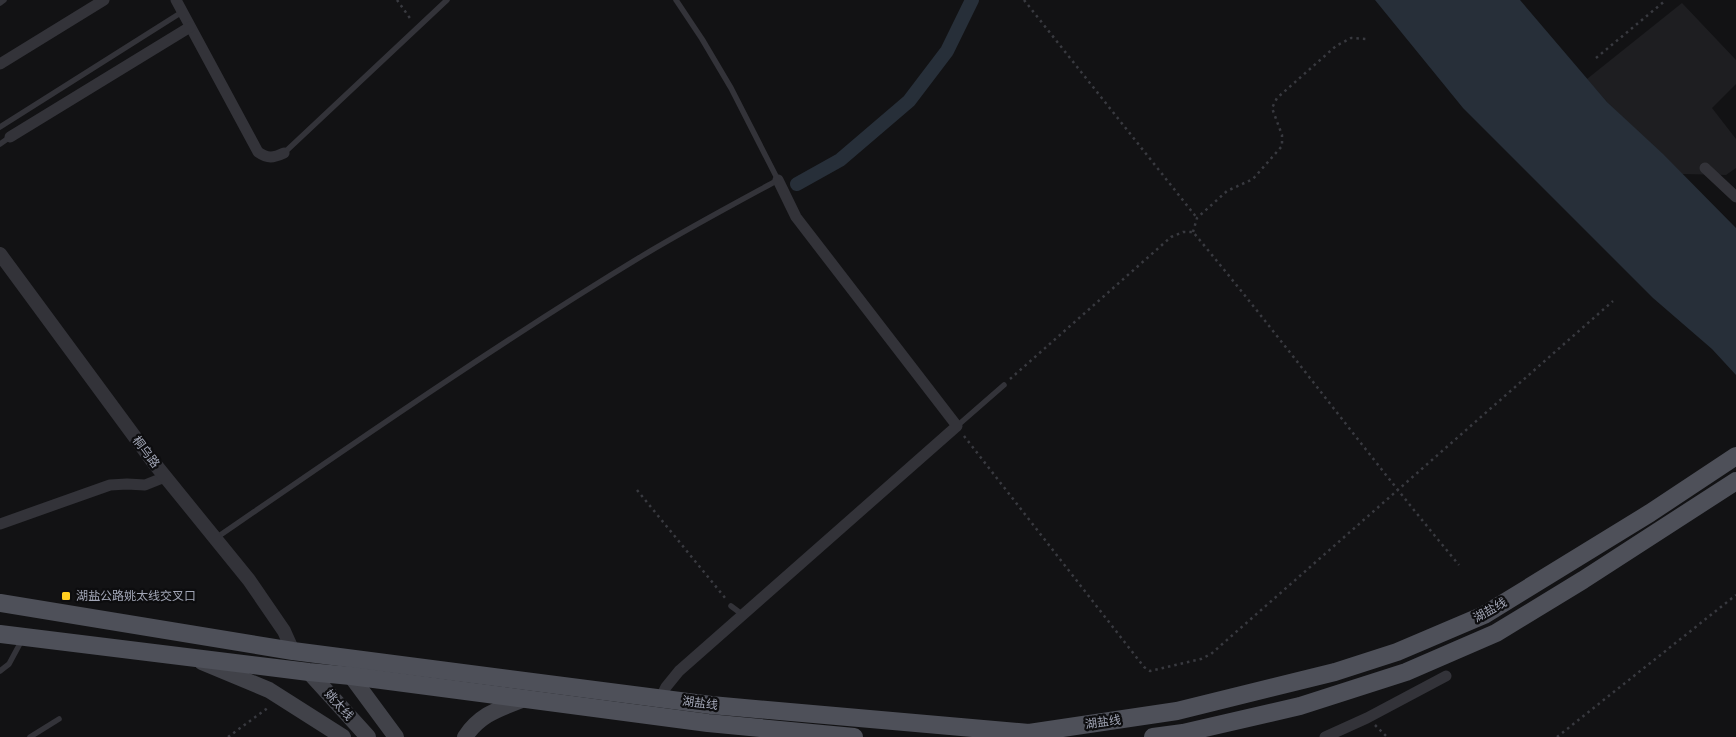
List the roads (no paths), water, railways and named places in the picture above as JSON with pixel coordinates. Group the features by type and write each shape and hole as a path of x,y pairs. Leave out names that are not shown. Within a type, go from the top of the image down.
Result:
{"main road":[{"name":"湖盐线","path":"0,603 326,655 711,705 1029,733 1176,711 1335,672 1397,652 1484,615 1650,513 1736,456"},
{"name":"湖盐线","path":"1153,737 1183,733 1300,706 1406,672 1496,633 1583,580 1736,481"},
{"name":"湖盐线","path":"0,634 524,698 708,723 758,732 849,737"},
{"path":"292,650 309,672"},
{"path":"326,655 351,676"},
{"path":"193,658 269,690 343,737"},
{"name":"姚太线","path":"309,672 368,737"},
{"name":"姚太线","path":"351,676 396,737"},
{"path":"465,737 472,726 487,714 524,698"}],"street":[{"path":"0,64 104,0"},
{"path":"176,0 258,152 266,158 274,158 284,153"},
{"path":"5,140 190,27"},
{"path":"1705,168 1736,197"},
{"path":"660,698 679,671 957,426 796,217 778,180"},
{"name":"桐乌路","path":"0,254 165,478 268,606 284,631 292,650"},
{"path":"0,524 110,485 145,485 165,478"},
{"path":"1325,737 1367,718 1446,676"}],"lane":[{"path":"0,3 4,0"},
{"path":"284,153 447,0"},
{"path":"215,539 423,395 642,256 703,220 778,180 731,88 676,0"},
{"path":"0,127 182,12"},
{"path":"957,426 1004,385"},
{"path":"731,606 743,615"},
{"path":"0,672 9,664 24,636"},
{"path":"30,737 59,719"}],"waterway":[{"path":"797,184 840,160 909,101 947,51 972,0"}],"place":[{"name":"湖盐公路姚太线交叉口","path":"66,596"}]}
